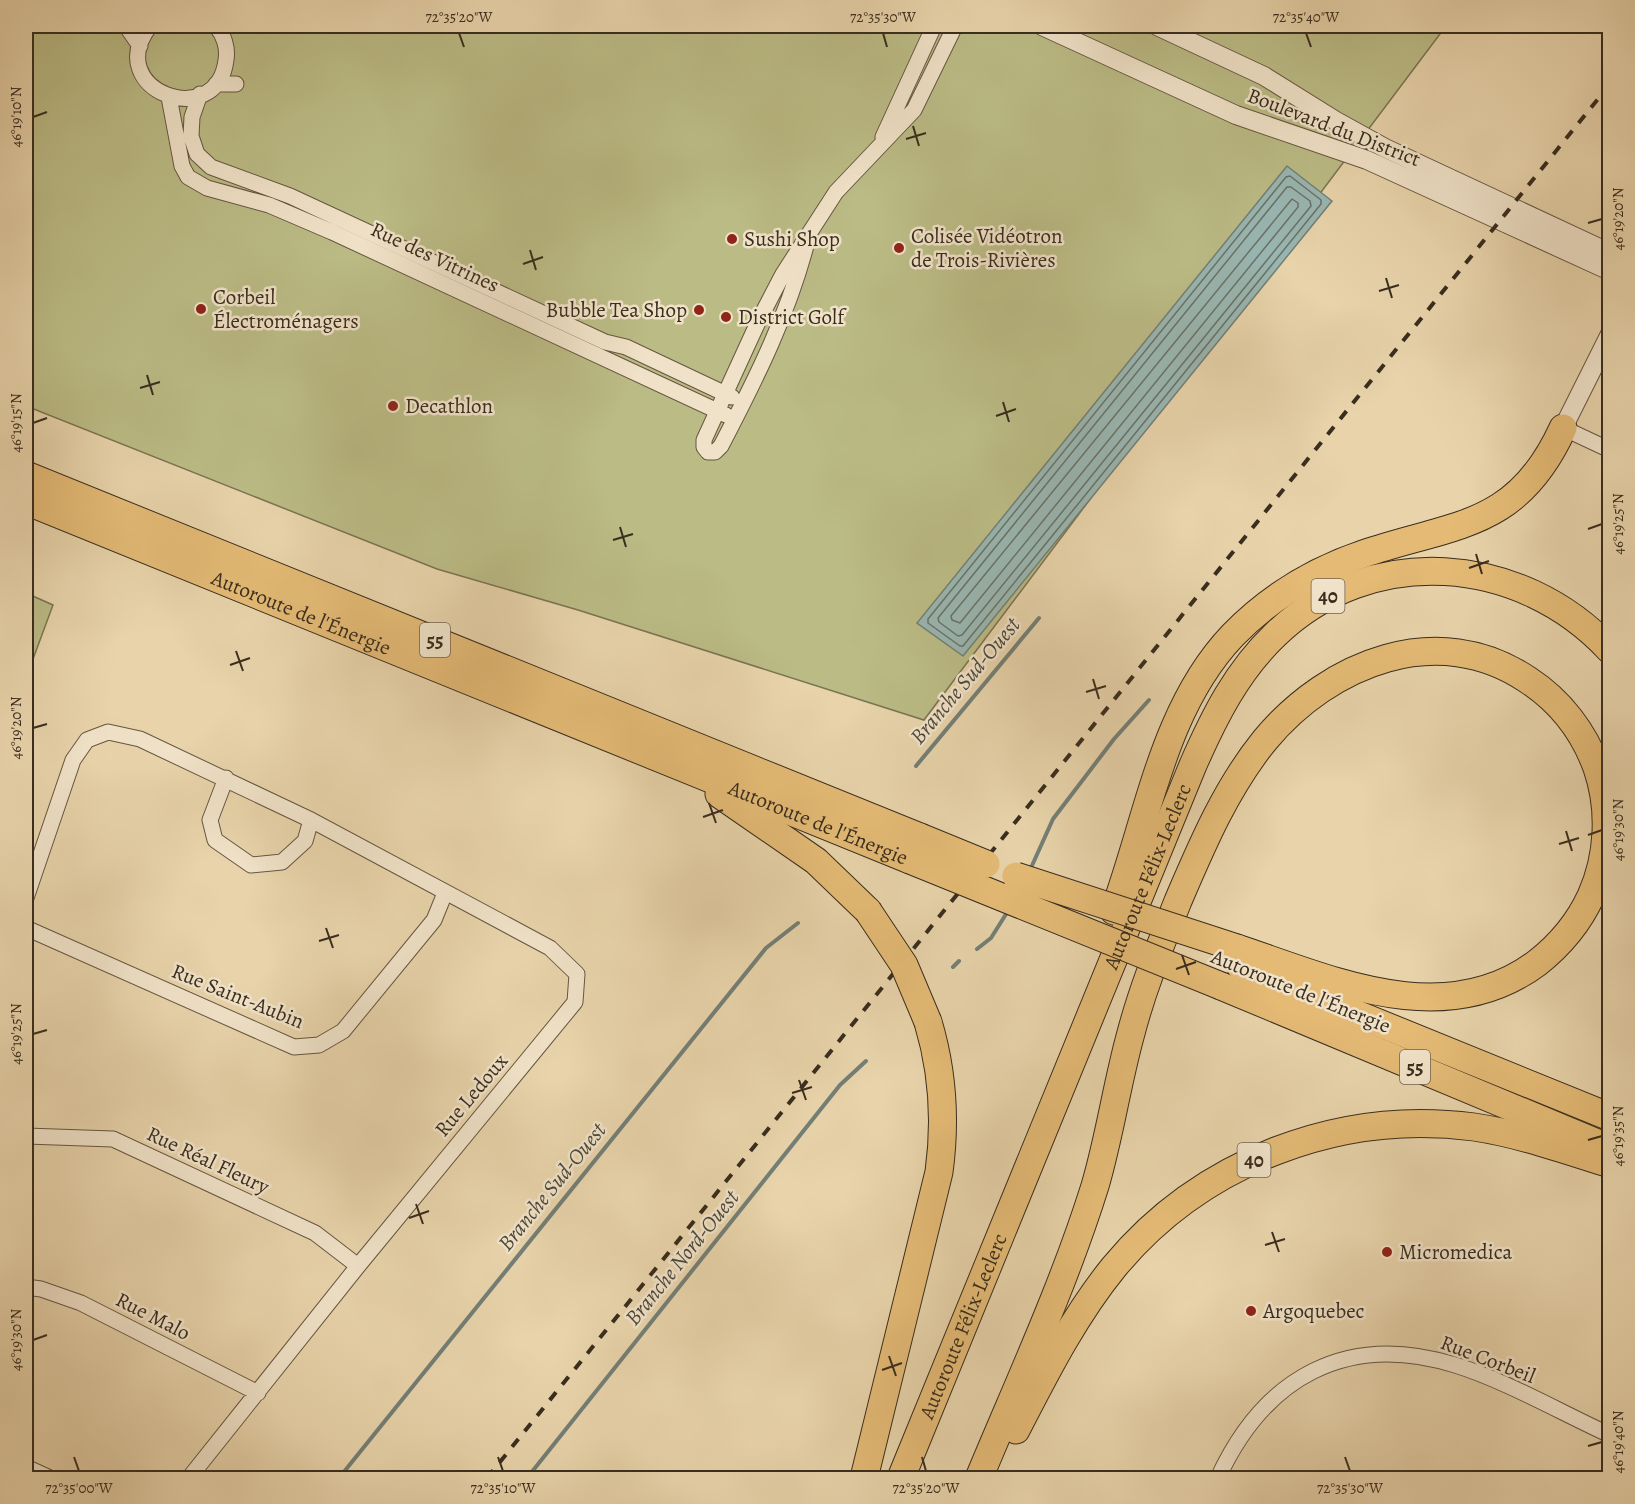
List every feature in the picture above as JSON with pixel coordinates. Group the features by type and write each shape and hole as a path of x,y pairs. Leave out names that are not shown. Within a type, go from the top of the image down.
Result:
{"highway":[{"path":"966,1318 1122,890 1168,746 1185,706 1204,673 1224,645 1246,622 1274,599 1303,580 1365,554 1466,525 1508,503 1540,471 1563,428"},
{"name":"Autoroute de l'Énergie","path":"26,475 915,848 1016,876 1229,966 1610,1148"},
{"name":"Autoroute de l'Énergie","path":"26,501 679,766 915,848 1229,966 1610,1117"},
{"name":"Autoroute Félix-Leclerc","path":"901,1479 1203,742 1231,688 1267,642 1304,611 1348,587 1394,575 1444,571 1490,577 1541,597 1580,622 1610,650"},
{"path":"979,1479 1089,1203 1102,1162 1131,1030 1161,944 1219,812 1262,744 1298,706 1338,677 1387,657 1436,651 1473,656 1521,675 1557,704 1583,738 1594,762 1604,796 1606,832 1601,868 1588,902 1577,921 1554,948 1526,971 1506,982 1473,993 1449,997 1413,997 1229,966"},
{"path":"679,766 809,855 838,880 868,911 904,965 928,1022 942,1088 943,1136 939,1172 864,1479"},
{"name":"40","path":"990,1479 1058,1352 1114,1267 1170,1212 1239,1167 1276,1150 1323,1135 1372,1126 1416,1124 1466,1126 1507,1133 1610,1164"}],"street":[{"path":"126,26 140,46"},
{"path":"150,26 140,46 139,62 145,78 169,97 183,99 200,94 216,84 223,73 227,56 220,27"},
{"path":"876,150 934,26"},
{"path":"808,238 797,280 784,313 735,419 720,448 708,452 703,443 783,274 836,192 916,106 955,26"},
{"name":"Boulevard du District","path":"1042,26 1236,115 1367,160 1610,271"},
{"name":"Boulevard du District","path":"1158,26 1264,76 1331,118 1385,148 1610,253"},
{"path":"216,84 236,84"},
{"name":"Rue des Vitrines","path":"200,94 192,117 191,136 197,154 211,167 285,194 605,342 626,347 742,403"},
{"name":"Rue des Vitrines","path":"169,97 182,166 192,180 215,191 279,209 323,228 735,419"},
{"path":"1610,334 1563,428 1610,450"},
{"name":"Rue Ledoux","path":"26,898 73,760 87,740 108,732 140,739 311,820 550,948 577,974 576,1002 358,1266 189,1479"},
{"path":"226,778 210,820 214,840 251,865 282,862 305,842 311,820"},
{"name":"Rue Saint-Aubin","path":"26,928 294,1047 319,1045 342,1031 434,920 446,893"},
{"name":"Rue Réal Fleury","path":"26,1136 113,1139 315,1233 358,1266"},
{"name":"Rue Malo","path":"26,1287 41,1289 81,1303 258,1393"},
{"name":"Rue Corbeil","path":"1218,1479 1242,1434 1281,1392 1319,1367 1354,1356 1408,1355 1457,1365 1610,1435"},
{"path":"26,1467 50,1479"}],"green space":[{"path":"26,26 1446,26 924,720 578,610 437,569 26,406"},
{"path":"26,593 53,605 26,678"}],"water":[{"path":"1287,166 1332,201 963,656 917,623"}],"waterway":[{"name":"Branche Sud-Ouest","path":"916,766 1039,618"},
{"name":"Branche Nord-Ouest","path":"1030,870 1053,819 1114,739 1149,700"},
{"name":"Branche Nord-Ouest","path":"977,949 991,938 1008,911"},
{"name":"Branche Sud-Ouest","path":"339,1478 766,948 798,923"},
{"name":"Branche Nord-Ouest","path":"953,967 959,961"},
{"name":"Branche Nord-Ouest","path":"527,1478 840,1085 866,1061"}],"railway":[{"path":"487,1478 1610,84"}],"place":[{"name":"Sushi Shop","path":"732,239"},
{"name":"Colisée Vidéotron de Trois-Rivières","path":"899,248"},
{"name":"Corbeil Électroménagers","path":"201,309"},
{"name":"Bubble Tea Shop","path":"699,310"},
{"name":"District Golf","path":"726,317"},
{"name":"Decathlon","path":"393,406"},
{"name":"Micromedica","path":"1387,1252"},
{"name":"Argoquebec","path":"1251,1311"}]}
